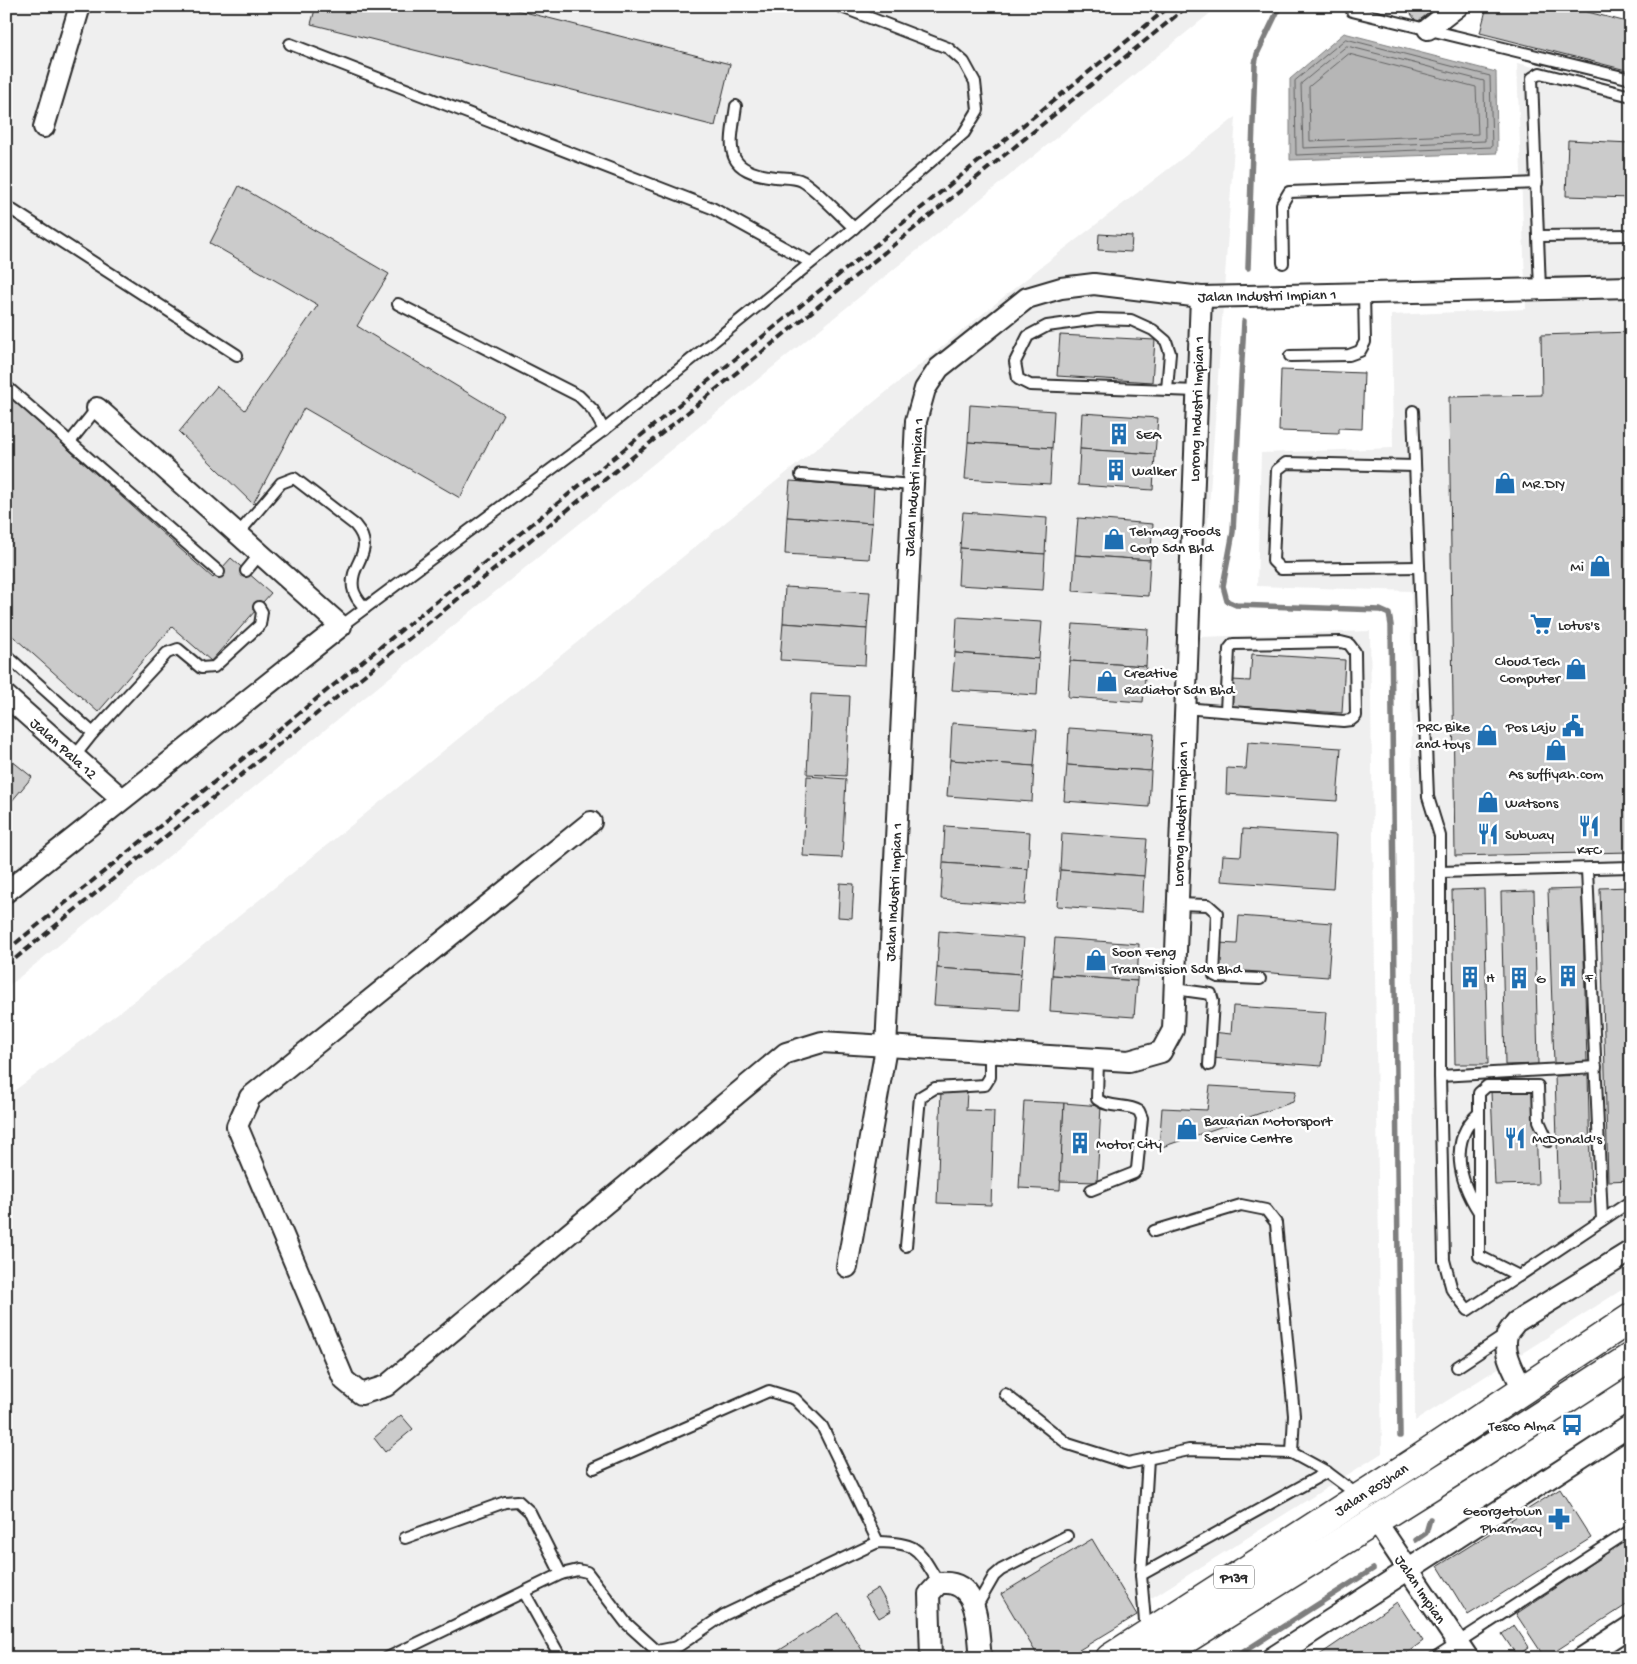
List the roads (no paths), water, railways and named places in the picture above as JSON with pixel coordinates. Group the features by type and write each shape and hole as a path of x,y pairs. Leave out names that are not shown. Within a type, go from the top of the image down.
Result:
{"main road":[{"name":"Jalan Rozhan","path":"1151,1646 1359,1497 1631,1318"},
{"name":"Jalan Rozhan","path":"1110,1658 1151,1646 1375,1520 1631,1357"},
{"path":"1359,1497 1375,1520"}],"street":[{"path":"44,127 80,6"},
{"path":"1428,29 1458,6"},
{"name":"Jalan Industri Impian 1","path":"847,1266 886,1048 911,485 916,421 925,388 939,368 1027,298 1061,288 1094,284 1201,297 1631,287"},
{"name":"Lorong Industri Impian 1","path":"591,822 250,1097 237,1126 344,1380 361,1394 386,1386 786,1053 822,1042 886,1048 1129,1061 1161,1052 1173,1030 1201,297"},
{"path":"6,892 341,626 97,408"},
{"name":"Jalan Pala 12","path":"6,696 122,800"},
{"path":"1523,1389 1511,1365 1507,1334 1516,1322 1631,1251"},
{"path":"1272,1658 1631,1425"},
{"name":"Jalan Impian","path":"1375,1520 1463,1650"},
{"path":"931,1658 929,1594 939,1583 950,1582 964,1588 972,1598 981,1657"},
{"path":"1582,1658 1631,1626"}],"lane":[{"path":"341,626 604,430 854,228 964,133 978,110 975,82 964,62 948,48 839,6"},
{"path":"1353,6 1352,11 1631,79"},
{"path":"290,44 712,208 810,262"},
{"path":"1540,289 1538,183 1532,78 1534,75 1540,74 1631,96"},
{"path":"736,106 730,148 733,157 741,166 755,175 802,180 854,228"},
{"path":"1283,263 1282,204 1289,192 1538,183"},
{"path":"6,206 238,355"},
{"path":"1539,236 1631,234"},
{"path":"1290,356 1350,355 1360,351 1364,342 1364,293"},
{"path":"398,304 579,396 593,410 604,430"},
{"path":"1167,390 1170,353 1166,341 1154,330 1131,320 1098,319 1048,326 1028,336 1015,362 1018,378 1030,385 1167,390 1197,391"},
{"path":"6,386 219,572"},
{"path":"70,442 97,408"},
{"path":"1413,411 1428,797 1440,836 1440,1076 1444,1260 1452,1290 1468,1310 1631,1201"},
{"path":"1415,466 1286,462 1277,470 1273,561 1282,569 1419,566"},
{"path":"801,475 911,485"},
{"path":"238,534 281,483 294,478 355,525 363,534 365,546 353,586 355,595 365,608"},
{"path":"246,571 260,554"},
{"path":"74,757 93,733 167,653 178,649 201,668 214,667 260,625 262,612 259,607"},
{"path":"1184,708 1351,720 1356,716 1354,652 1349,644 1341,642 1233,644 1229,649 1226,711"},
{"path":"6,655 93,733"},
{"path":"1440,872 1631,867"},
{"path":"1588,868 1602,1220"},
{"path":"1177,904 1208,906 1217,913 1214,975 1218,977 1260,980"},
{"path":"1174,988 1210,994 1213,1001 1209,1065"},
{"path":"906,1246 920,1097 935,1088 985,1085 990,1077 990,1054"},
{"path":"1091,1190 1134,1173 1137,1169 1142,1118 1140,1111 1134,1108 1102,1103 1097,1099 1098,1059"},
{"path":"1440,1076 1596,1067"},
{"path":"1519,1276 1479,1256 1479,1093 1487,1086 1538,1086 1539,1121 1548,1141"},
{"path":"1479,1113 1468,1123 1459,1155 1462,1178 1469,1197 1479,1212"},
{"path":"1154,1231 1241,1206 1266,1210 1276,1224 1294,1415 1292,1453"},
{"path":"1457,1367 1507,1334"},
{"path":"594,1468 769,1391 795,1400 822,1426 878,1542"},
{"path":"1005,1394 1068,1444 1128,1462 1189,1450 1292,1453 1327,1472 1359,1497"},
{"path":"1148,1458 1141,1575 1151,1646"},
{"path":"1141,1575 1327,1472"},
{"path":"405,1538 505,1502 518,1501 530,1512 561,1574"},
{"path":"1434,1658 1463,1650 1631,1530"},
{"path":"974,1609 994,1576 1001,1570 1067,1536"},
{"path":"387,1658 561,1574 578,1570 588,1572 626,1623 657,1651 677,1647 724,1616 878,1542 904,1543 918,1551 939,1583"},
{"path":"524,1592 561,1658"}],"water":[{"path":"1344,33 1496,72 1497,153 1290,160 1290,79"}],"waterway":[{"path":"1248,268 1255,64 1257,54 1280,6"},
{"path":"1244,321 1233,532 1223,586 1227,601 1236,605 1380,610 1389,614 1391,625 1400,1436"},
{"path":"1416,1540 1426,1533 1430,1519"},
{"path":"1234,1658 1373,1569"}],"railway":[{"path":"6,951 1170,6"},
{"path":"6,966 1188,6"}],"place":[{"name":"SEA","path":"1119,434"},
{"name":"Walker","path":"1116,470"},
{"name":"MR.DIY","path":"1505,483"},
{"name":"Tehmag Foods Corp Sdn Bhd","path":"1114,539"},
{"name":"Mi","path":"1600,566"},
{"name":"Lotus's","path":"1541,624"},
{"name":"Cloud Tech Computer","path":"1576,669"},
{"name":"Creative Radiator Sdn Bhd","path":"1107,681"},
{"name":"Pos Laju","path":"1573,726"},
{"name":"PRC Bike and toys","path":"1487,735"},
{"name":"As suffiyah.com","path":"1556,750"},
{"name":"Watsons","path":"1488,802"},
{"name":"KFC","path":"1589,826"},
{"name":"Subway","path":"1488,834"},
{"name":"Soon Feng Transmission Sdn Bhd","path":"1096,960"},
{"name":"F","path":"1568,976"},
{"name":"H","path":"1470,977"},
{"name":"G","path":"1519,978"},
{"name":"Bavarian Motorsport Service Centre","path":"1187,1129"},
{"name":"McDonald's","path":"1515,1138"},
{"name":"Motor City","path":"1080,1143"},
{"name":"Tesco Alma","path":"1572,1425"},
{"name":"Georgetown Pharmacy","path":"1559,1519"}]}
